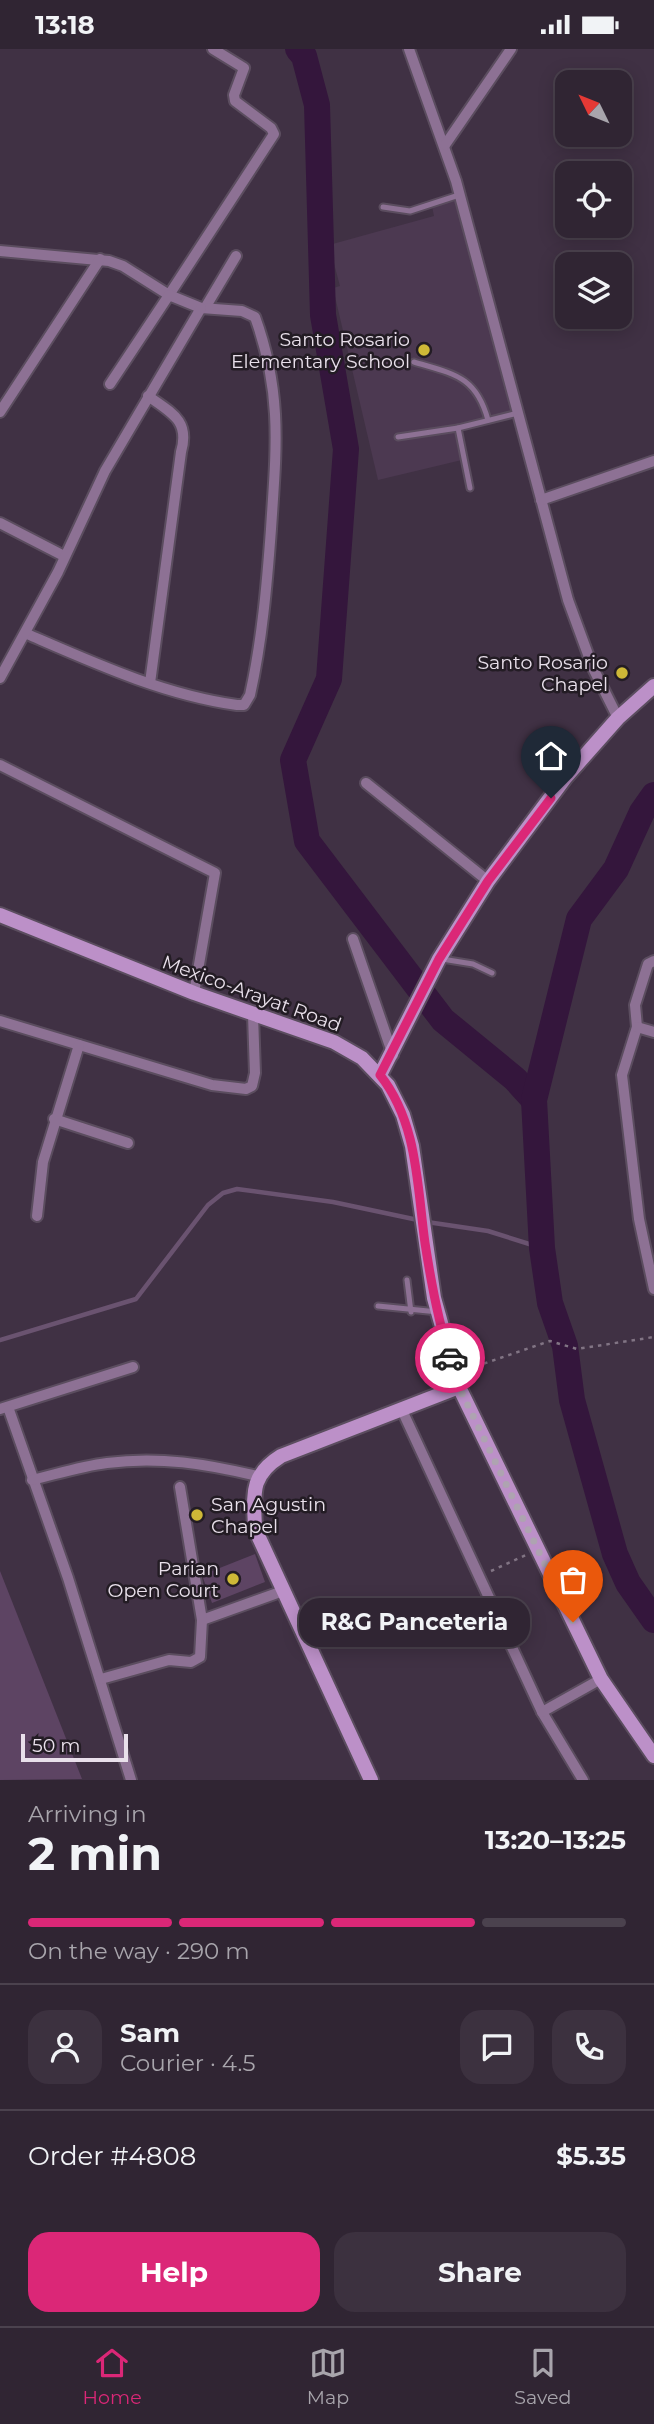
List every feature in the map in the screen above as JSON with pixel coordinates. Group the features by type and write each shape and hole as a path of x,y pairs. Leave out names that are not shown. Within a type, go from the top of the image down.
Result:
{"main road":[{"path":"380,1075 393,1055 439,959 488,881 565,778 618,718 654,686"},
{"name":"Mexico-Arayat Road","path":"0,915 194,993 334,1042 362,1058 380,1075 403,1115 412,1146 425,1243 438,1312 457,1380 601,1679 654,1756"},
{"path":"372,1780 255,1529 254,1497 257,1476 281,1456 401,1408 457,1380"}],"street":[{"path":"110,384 274,134 271,128 235,101 234,95 244,68 214,49"},
{"path":"409,49 445,145 568,600 593,668 618,718"},
{"path":"445,145 511,49"},
{"path":"0,251 100,259 123,266 169,295 203,308 253,314 274,394 277,457 257,653 250,695 244,705 150,683 108,670 27,634"},
{"path":"1,673 27,634 105,471 148,396 236,256"},
{"path":"0,412 100,259"},
{"path":"148,396 184,425 186,434 181,452 150,683"},
{"path":"541,500 654,461"},
{"path":"0,523 64,556"},
{"path":"0,765 215,873 194,993"},
{"path":"366,783 488,881"},
{"path":"353,939 393,1055"},
{"path":"654,961 648,964 635,1005 637,1027 626,1057 623,1086 639,1219 654,1289"},
{"path":"0,1021 212,1085 246,1089 252,1086 255,1073 253,1015"},
{"path":"637,1027 654,1032"},
{"path":"37,1216 41,1174 54,1119 79,1045"},
{"path":"54,1119 128,1143"},
{"path":"131,1780 101,1679 4,1408 133,1367"},
{"path":"401,1408 542,1712 583,1780"},
{"path":"32,1480 106,1463 156,1460 189,1462 257,1476"},
{"path":"101,1679 169,1660 196,1661 200,1657 203,1641 202,1620 180,1487"},
{"path":"202,1620 283,1591"},
{"path":"542,1712 601,1679"}],"lane":[{"path":"383,207 410,211 459,195"},
{"path":"414,362 467,381 477,390 488,420"},
{"path":"398,437 458,428 519,413"},
{"path":"458,428 470,488"},
{"path":"439,959 473,964 492,973"},
{"path":"408,1280 411,1312"},
{"path":"378,1306 411,1312 438,1312"}],"path":[{"path":"457,1380 550,1341 577,1349 654,1337"},
{"path":"478,1577 538,1549"}],"shaded area":[{"name":"Santo Rosario Elementary School","path":"459,199 517,412 459,429 466,459 378,480 333,288 340,286 329,245 434,216 432,206"},
{"name":"Parian Open Court","path":"255,1554 265,1582 212,1603 202,1575"},
{"path":"0,1571 82,1779 0,1780"}],"waterway":[{"path":"298,49 304,56 317,105 323,315 346,449 329,679 293,760 307,841 443,1020 515,1079 534,1100"},
{"path":"654,795 642,812 616,869 579,919 534,1100 542,1248 550,1303 565,1346 572,1400 615,1554 628,1583 654,1620"},
{"path":"0,1340 136,1299 208,1205 223,1193 237,1189 333,1202 418,1220"},
{"path":"427,1222 488,1231 542,1248"}],"way so far":[{"path":"450,1358 459,1387 573,1622"}],"place":[{"name":"Santo Rosario Elementary School","path":"424,350"},
{"name":"Santo Rosario Chapel","path":"622,673"},
{"name":"San Agustin Chapel","path":"197,1515"},
{"name":"Parian Open Court","path":"233,1579"},
{"name":"R&G Panceteria","path":"573,1622"}],"route":[{"path":"450,1358 434,1298 412,1146 395,1097 380,1075 393,1055 439,959 488,881 551,798"}]}
